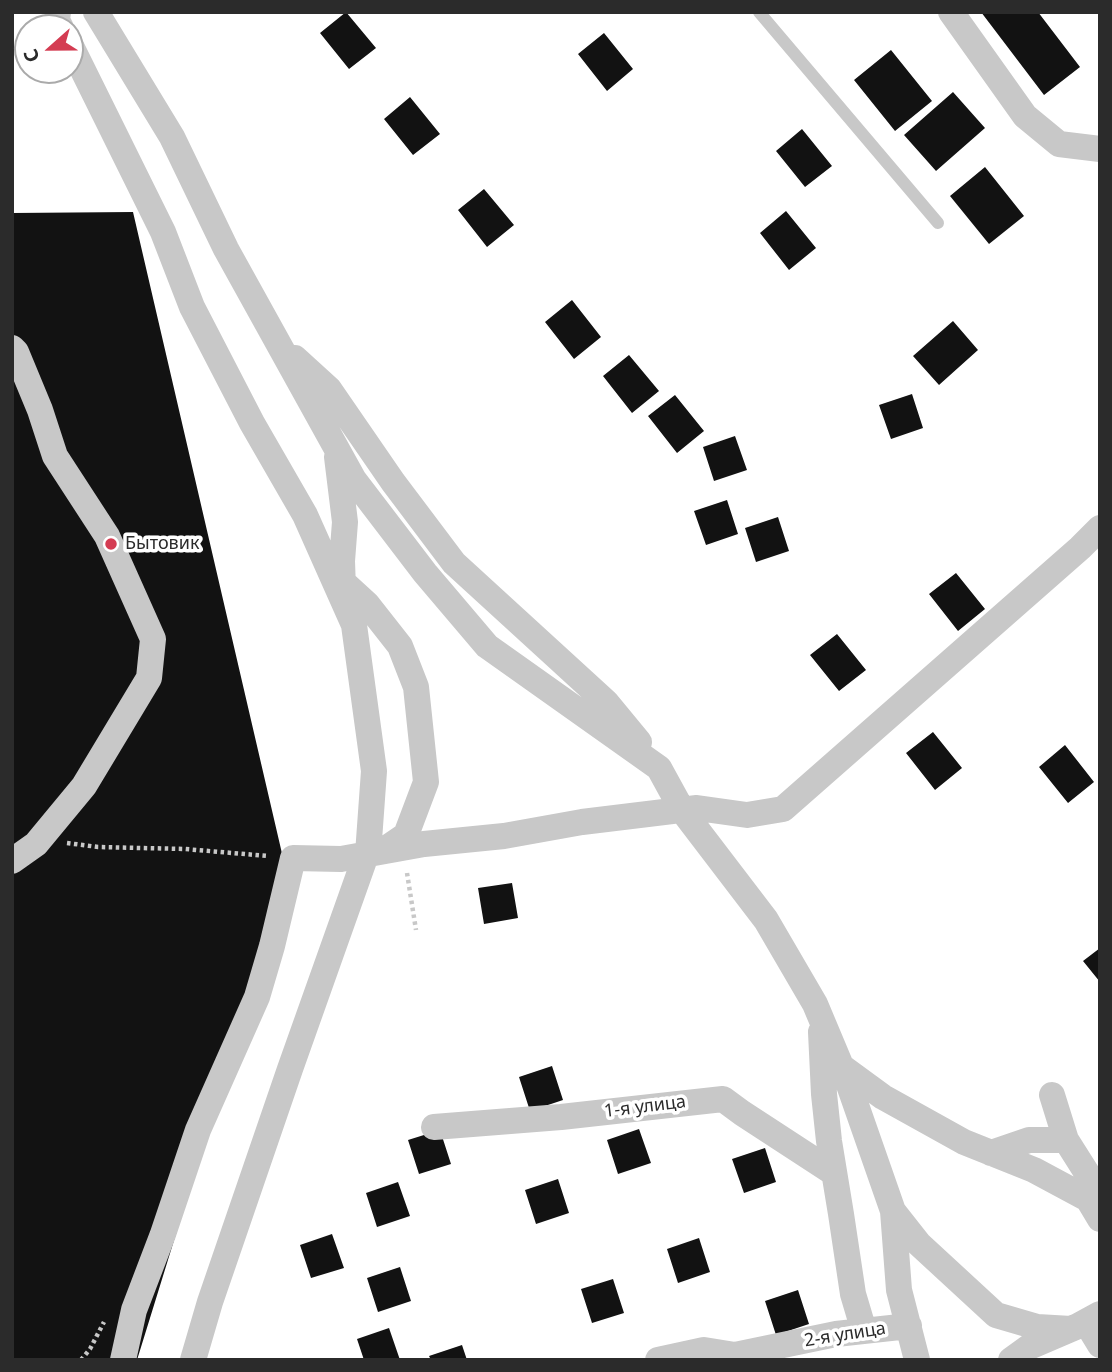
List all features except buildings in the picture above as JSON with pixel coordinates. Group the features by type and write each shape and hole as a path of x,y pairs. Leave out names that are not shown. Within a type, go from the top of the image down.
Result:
{"street":[{"path":"96,12 172,137 226,249 354,480 425,573 487,646 659,768"},
{"path":"951,12 1025,116 1059,144 1100,149"},
{"path":"84,72 163,232 192,307 252,423 305,515 343,592 354,625 374,771 380,852 241,1212 193,1360"},
{"path":"277,340 329,389 454,563 606,702 659,768 682,810 766,920 821,1017 893,1211 899,1290 917,1360"},
{"path":"12,348 40,410 55,456 107,536 153,639 149,678 84,786 40,839 12,861"},
{"path":"335,445 345,522 343,592"},
{"path":"123,1360 134,1310 198,1130 257,997 293,858 341,859 424,844 504,836 582,822 696,808 747,815 783,809 1100,528"},
{"path":"343,592 367,604 400,646 416,687 426,782 406,835 380,852"},
{"path":"821,1017 828,1141 853,1294 864,1331"},
{"path":"842,1068 883,1097 964,1142 1034,1170 1094,1209 1097,1189 1066,1140 1052,1095"},
{"name":"1-я улица","path":"434,1127 561,1117 723,1098 834,1173"},
{"path":"991,1153 1029,1140 1066,1140"},
{"path":"893,1211 919,1244 996,1315 1037,1327 1086,1322"},
{"path":"1086,1322 1100,1345"},
{"path":"1011,1360 1029,1346 1086,1322"},
{"name":"2-я улица","path":"658,1360 704,1350 735,1355 836,1334 909,1326"}],"lane":[{"path":"760,12 938,223"}],"path":[{"path":"40,839 98,847 185,849 293,858"},
{"path":"380,852 416,930"}],"place":[{"name":"Бытовик","path":"111,544"}]}
